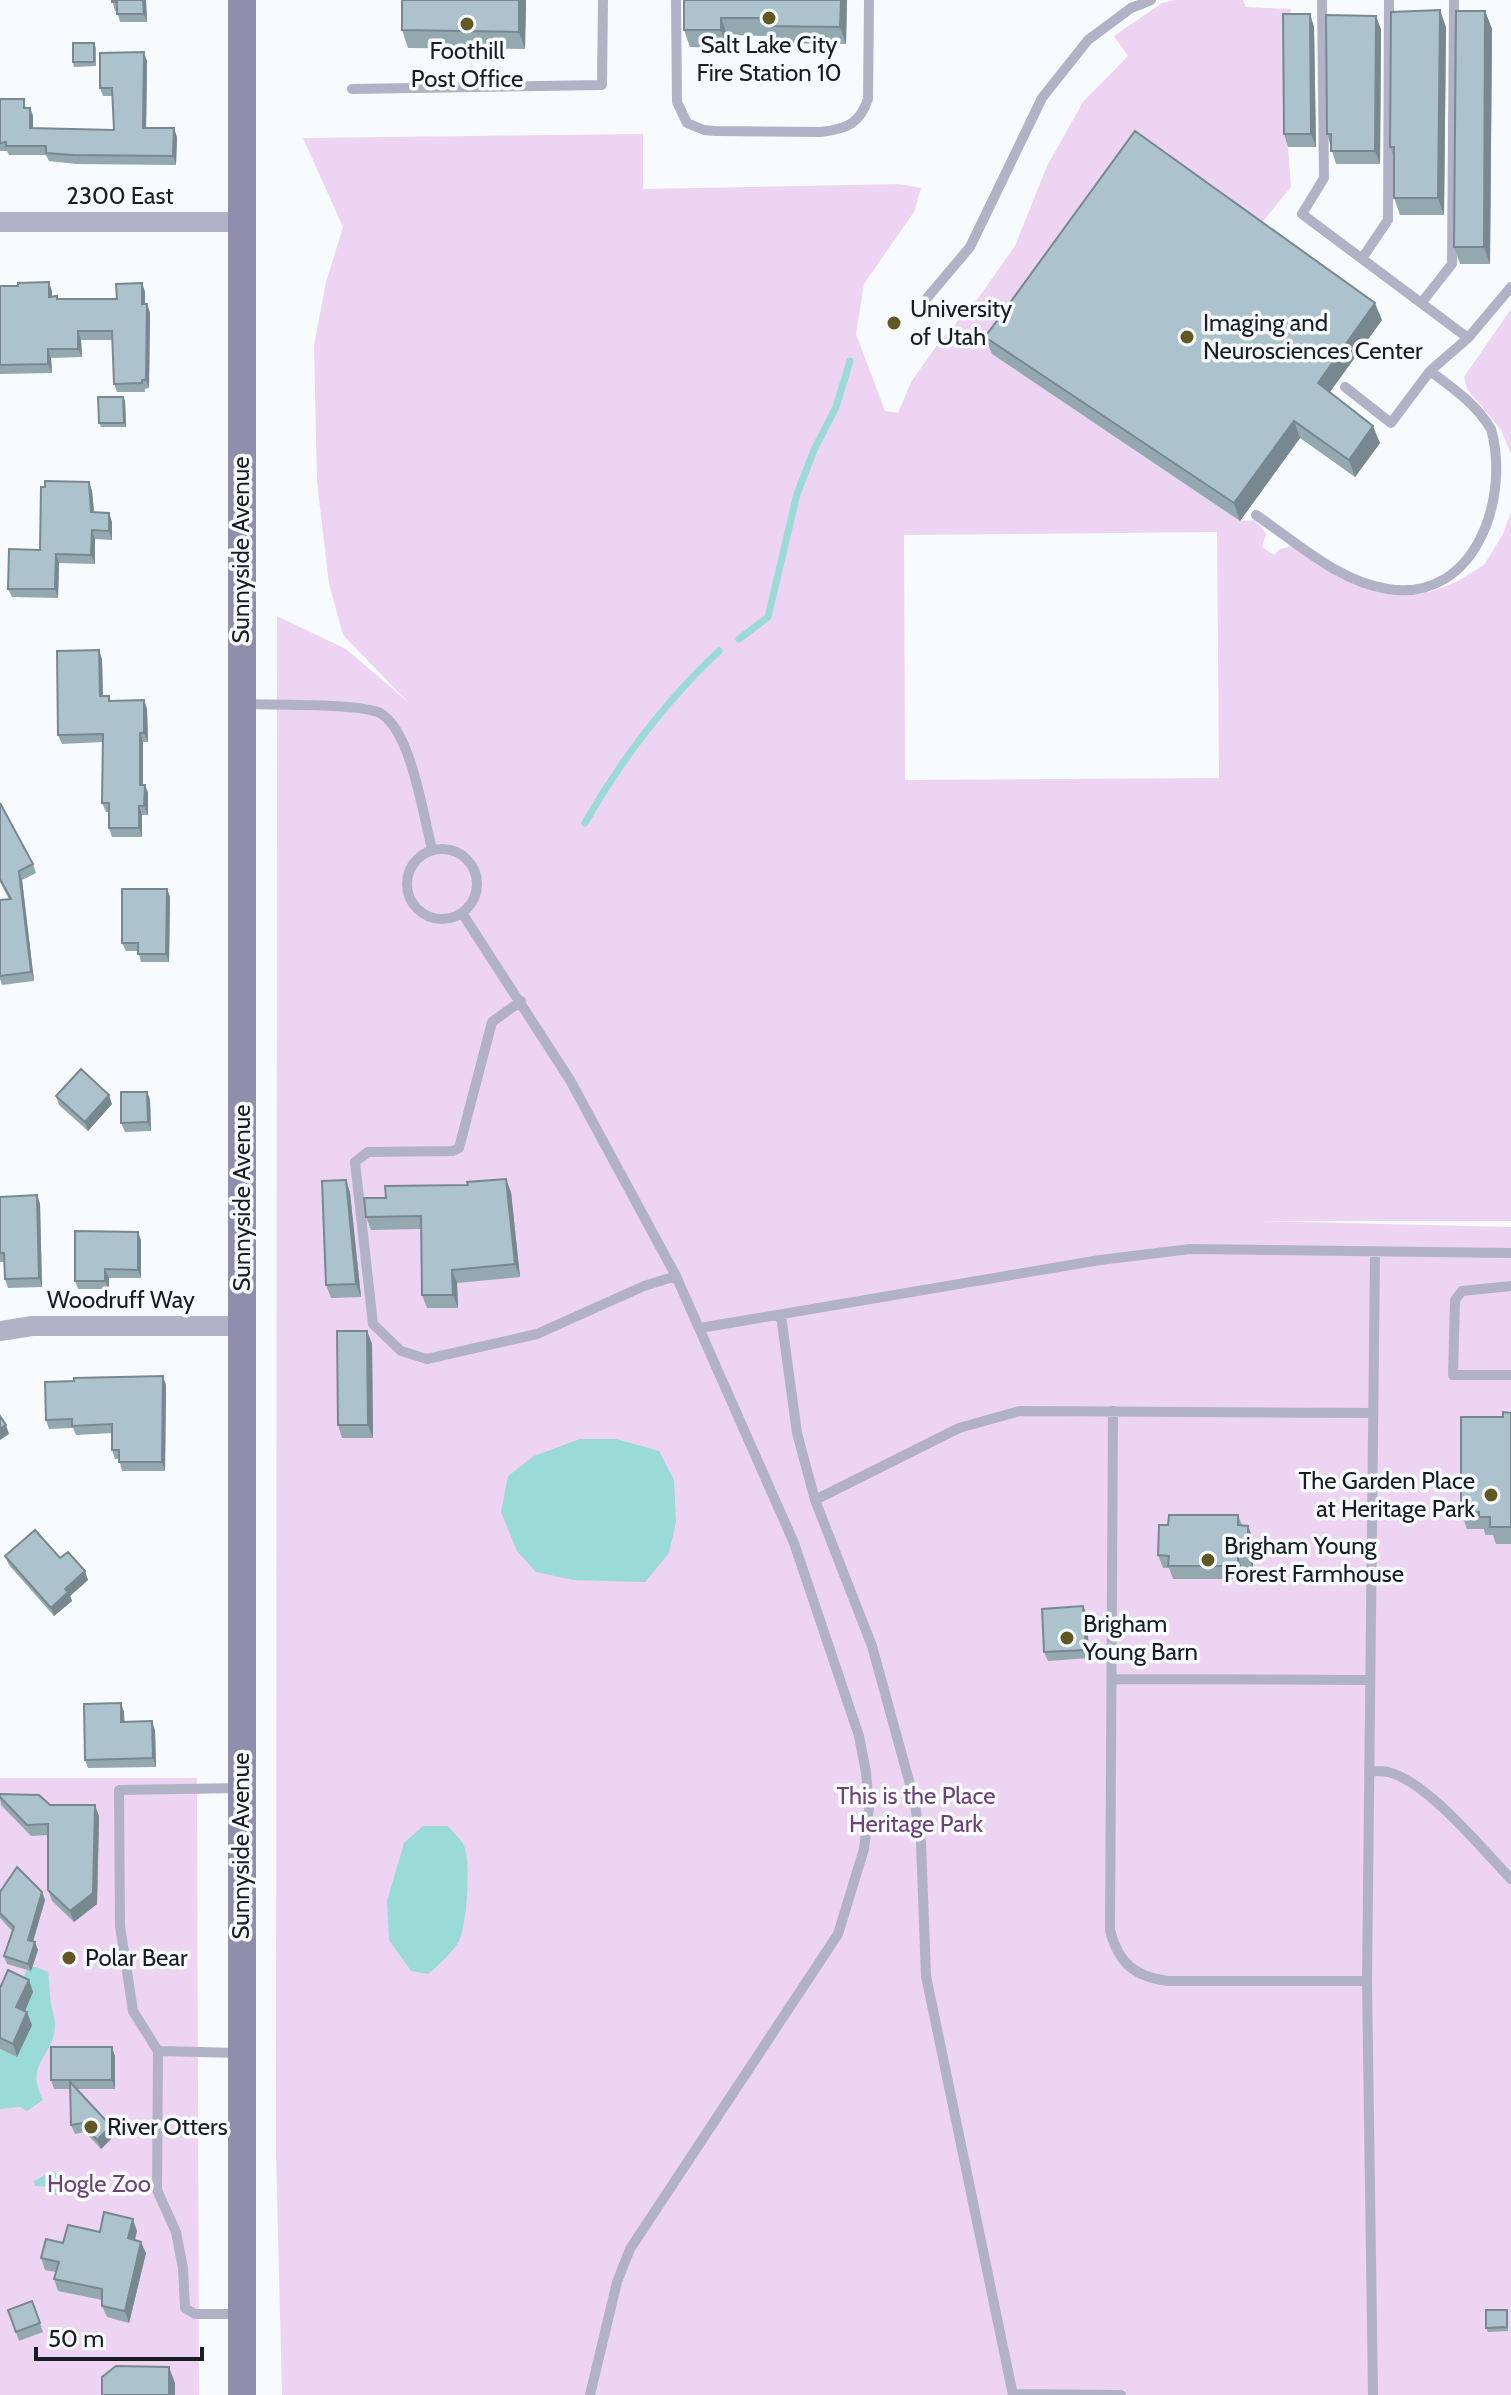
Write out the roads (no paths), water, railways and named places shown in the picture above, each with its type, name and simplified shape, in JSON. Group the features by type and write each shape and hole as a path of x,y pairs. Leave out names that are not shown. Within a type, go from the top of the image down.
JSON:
{"main road":[{"name":"Sunnyside Avenue","path":"242,0 242,2395"}],"street":[{"name":"2300 East","path":"0,222 241,222"},
{"name":"Woodruff Way","path":"0,1331 32,1326 242,1326"}],"lane":[{"path":"352,89 602,85 603,0"},
{"path":"676,0 677,102 687,123 715,131 821,132 854,124 868,99 869,0"},
{"path":"927,298 970,247 1042,98 1088,40 1131,8 1151,0"},
{"path":"1322,0 1324,178 1302,214 1468,338"},
{"path":"1363,257 1388,220 1389,0"},
{"path":"1422,302 1452,264 1454,0"},
{"path":"1345,387 1391,423 1430,371 1468,338 1511,287"},
{"path":"1430,371 1473,405 1493,430 1504,461 1507,492"},
{"path":"1256,515 1351,577 1388,589 1421,588 1451,577 1478,557 1498,528 1504,504"},
{"path":"242,704 352,707 379,712 394,725 405,744 432,849"},
{"path":"432,849 449,849 462,855 475,869 476,893 469,909 443,920 430,918 419,911 411,900 408,883 411,868 420,855 432,849"},
{"path":"462,913 577,1093 676,1276 794,1543 859,1736 866,1772 869,1808 864,1849 838,1934 630,2249 617,2282 590,2395"},
{"path":"521,1001 492,1022 459,1148 453,1151 368,1152 355,1162 373,1324 401,1351 427,1359 537,1334 644,1286 676,1276"},
{"path":"700,1328 1100,1260 1190,1249 1511,1253"},
{"path":"1373,2395 1367,1981 1375,1253"},
{"path":"1511,1286 1462,1291 1455,1300 1453,1375 1511,1375"},
{"path":"781,1316 797,1433 815,1500 872,1646 914,1799 921,1842 926,1976 1013,2395 1121,2395"},
{"path":"815,1500 959,1428 1020,1411 1373,1413"},
{"path":"1113,1411 1110,1930 1115,1949 1125,1962 1149,1978 1168,1981 1367,1981"},
{"path":"1112,1679 1370,1680"},
{"path":"1370,1771 1399,1776 1425,1792 1511,1879"},
{"path":"241,1788 119,1790 120,1926 133,2011 158,2051 157,2190 176,2232 183,2268 185,2308 195,2314 241,2314"},
{"path":"158,2051 241,2053"}],"water":[{"path":"580,1439 616,1439 659,1451 674,1480 676,1522 669,1553 645,1582 573,1580 536,1572 517,1551 501,1512 508,1476 534,1456"},
{"path":"423,1826 448,1826 463,1843 468,1879 459,1941 428,1974 411,1971 389,1940 387,1901 404,1843"},
{"path":"29,1967 48,1972 55,2021 51,2044 38,2068 38,2087 43,2100 27,2111 20,2107 0,2109 0,2049 17,2057 31,2025 21,2020 32,1991 24,1976"},
{"path":"52,2171 64,2180 66,2195 55,2195 51,2187 35,2186 34,2181"}],"waterway":[{"path":"739,639 768,617 797,494 814,450 836,407 850,361"},
{"path":"585,823 646,732 680,690 719,651"}],"place":[{"name":"Salt Lake City Fire Station 10","path":"769,18"},
{"name":"Foothill Post Office","path":"467,24"},
{"name":"University of Utah","path":"894,323"},
{"name":"Imaging and Neurosciences Center","path":"1187,337"},
{"name":"The Garden Place at Heritage Park","path":"1491,1495"},
{"name":"Brigham Young Forest Farmhouse","path":"1208,1560"},
{"name":"Brigham Young Barn","path":"1067,1638"},
{"name":"Polar Bear","path":"69,1958"},
{"name":"River Otters","path":"91,2127"}],"park label":[{"name":"This is the Place Heritage Park","path":"916,1810"},
{"name":"Hogle Zoo","path":"99,2184"}]}
